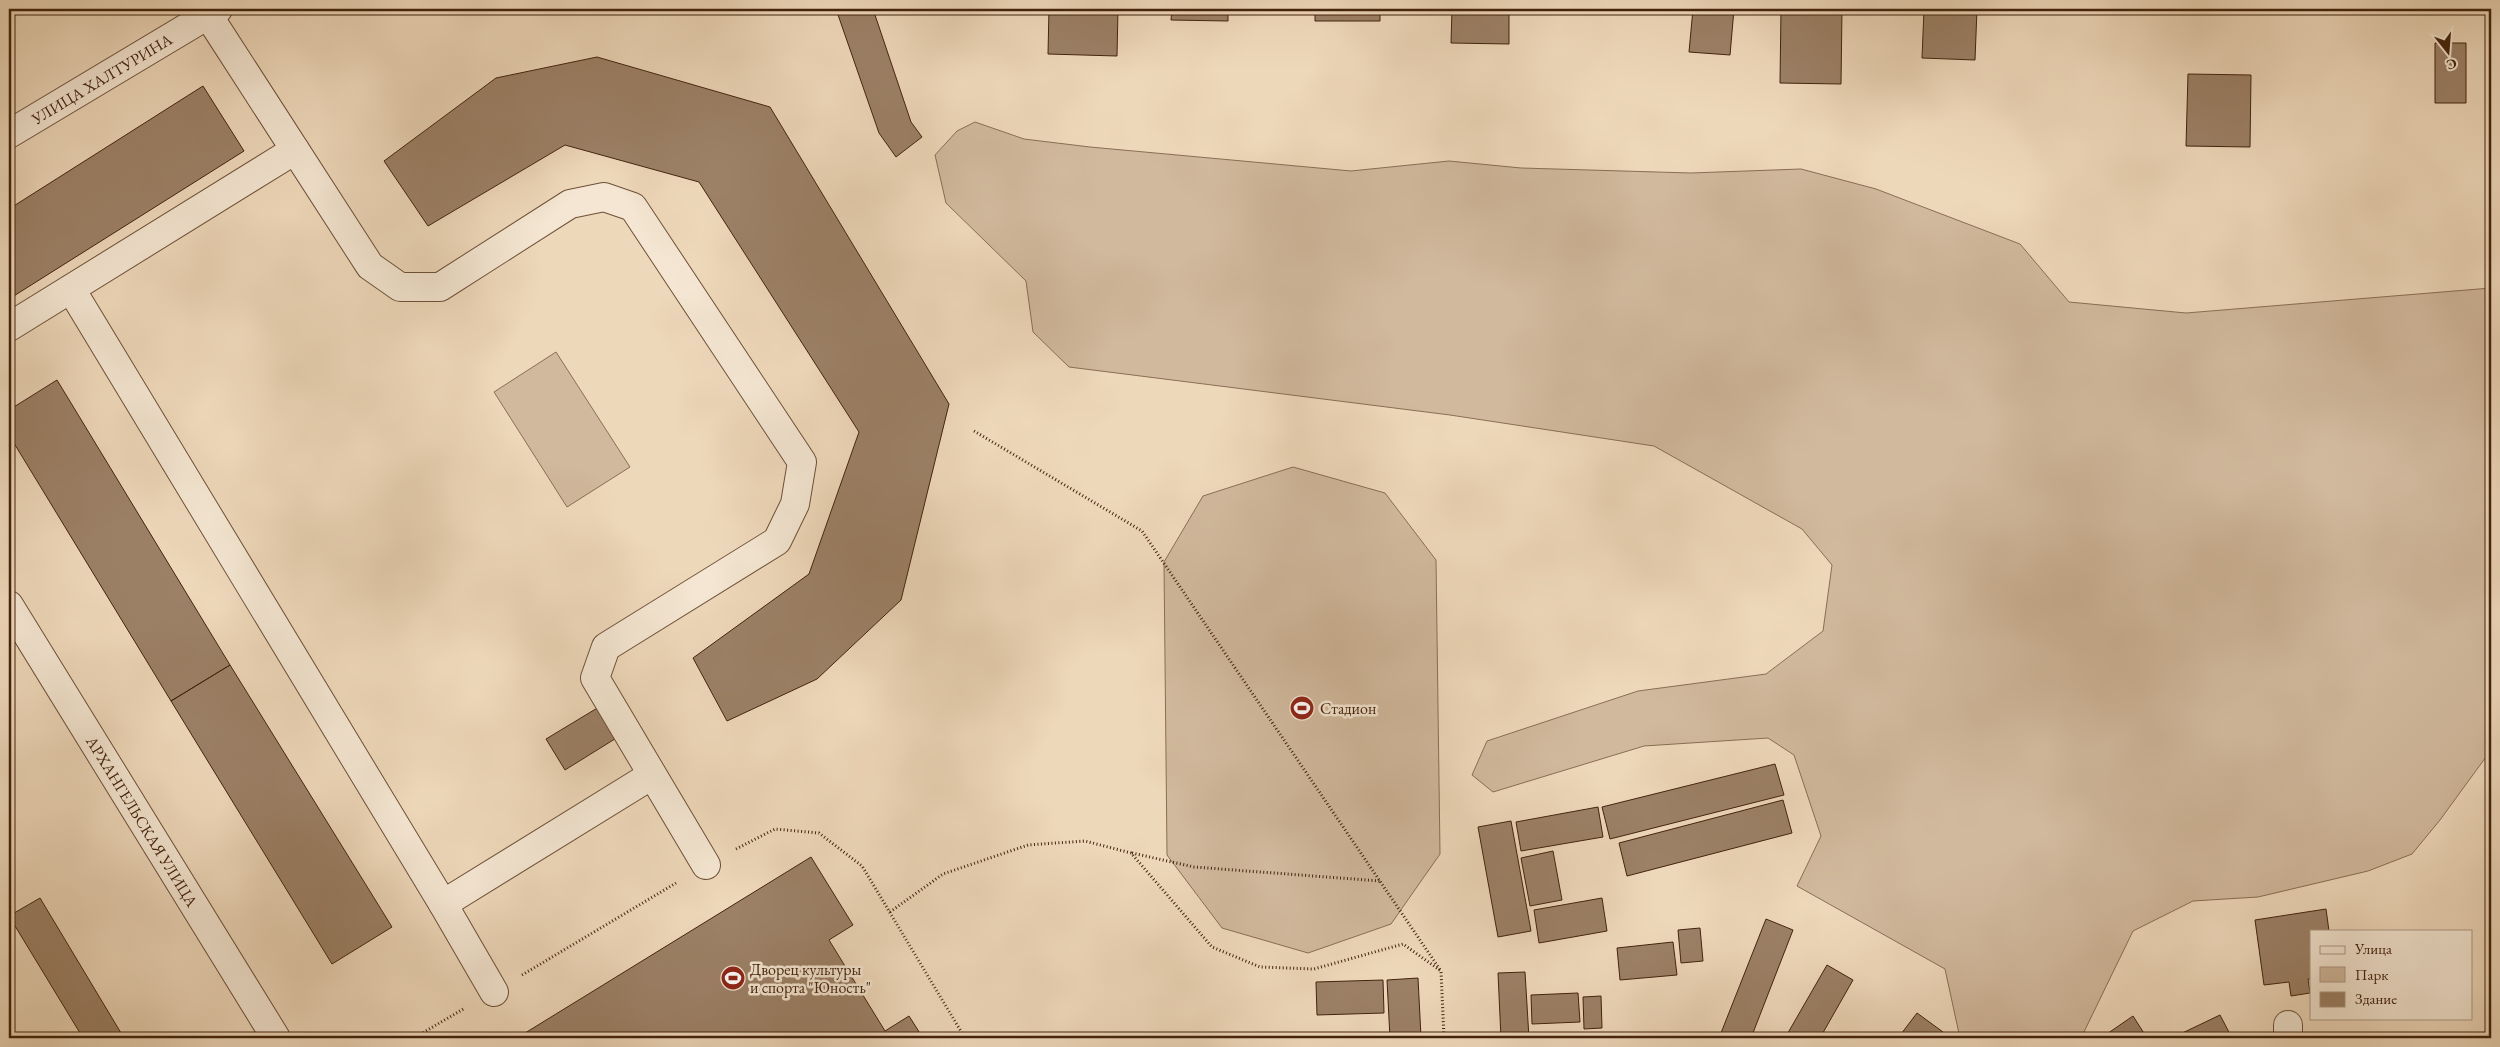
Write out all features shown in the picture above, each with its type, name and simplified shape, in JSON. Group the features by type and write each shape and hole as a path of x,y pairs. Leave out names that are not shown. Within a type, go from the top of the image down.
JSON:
{"street":[{"name":"УЛИЦА ХАЛТУРИНА","path":"9,134 213,12"},
{"path":"213,12 295,150 370,266 400,287 440,287 570,204 604,197 633,207 802,462 795,504 777,541 606,647 595,678 706,865"},
{"path":"9,327 295,150"},
{"path":"70,289 443,904 494,992"},
{"name":"АРХАНГЕЛЬСКАЯ УЛИЦА","path":"9,605 276,1038"},
{"path":"443,904 652,775"}],"path":[{"path":"974,431 1142,531 1441,971 1444,1038"},
{"path":"414,1038 706,865 775,829 819,833 862,866 965,1038"},
{"path":"890,912 943,874 1028,845 1085,841 1194,867 1380,882"},
{"path":"1131,852 1212,947 1260,967 1314,969 1403,944 1441,971"}],"green space":[{"path":"975,122 1024,139 1090,147 1351,171 1449,161 1521,168 1691,173 1801,169 1876,189 2020,244 2069,302 2186,313 2491,288 2491,750 2440,820 2412,854 2368,871 2258,897 2193,901 2133,931 2081,1038 1960,1038 1945,969 1797,886 1821,836 1794,755 1768,738 1644,746 1493,792 1472,775 1487,741 1638,691 1766,674 1823,631 1832,565 1802,529 1654,446 1450,415 1069,367 1033,332 1026,281 946,203 935,155 957,131"},
{"path":"556,352 630,467 567,507 494,392"},
{"name":"Стадион","path":"1293,467 1385,493 1436,560 1440,854 1391,924 1308,953 1222,928 1167,855 1164,562 1203,496"}],"building":[{"path":"836,9 873,9 911,122 922,137 896,157 879,133"},
{"path":"1049,9 1118,9 1117,56 1048,54"},
{"path":"1172,9 1228,9 1228,21 1171,20"},
{"path":"1315,9 1380,9 1380,21 1315,21"},
{"path":"1452,9 1509,9 1509,44 1451,43"},
{"path":"1693,9 1734,9 1730,55 1689,52"},
{"path":"1781,9 1842,9 1841,84 1780,83"},
{"path":"1924,9 1977,9 1975,60 1922,58"},
{"path":"2435,43 2466,43 2466,103 2435,103"},
{"path":"597,57 770,107 949,404 901,600 817,679 727,721 693,658 809,574 859,432 699,182 565,145 428,226 384,161 496,78"},
{"path":"2188,74 2251,75 2250,147 2186,146"},
{"path":"203,86 244,151 9,299 9,209"},
{"path":"57,380 230,665 171,701 9,435 9,410"},
{"path":"230,665 392,927 332,964 171,701"},
{"path":"599,707 618,737 565,770 546,739"},
{"path":"1775,764 1784,795 1610,839 1602,807"},
{"path":"1783,800 1792,833 1627,876 1619,843"},
{"path":"1598,807 1603,837 1521,851 1516,822"},
{"path":"1511,821 1531,931 1498,937 1478,827"},
{"path":"1553,851 1562,900 1530,906 1521,858"},
{"name":"Дворец культуры и спорта \"Юность\"","path":"811,857 853,925 829,940 885,1031 909,1016 923,1038 517,1038"},
{"path":"40,898 124,1038 83,1038 9,916"},
{"path":"1602,898 1607,931 1539,943 1534,910"},
{"path":"2326,909 2329,930 2310,930 2310,979 2308,979 2310,993 2291,996 2289,982 2264,985 2255,920"},
{"path":"1766,919 1793,930 1751,1038 1719,1038"},
{"path":"1700,928 1703,961 1681,963 1678,930"},
{"path":"1673,942 1677,975 1620,980 1617,948"},
{"path":"1827,965 1853,980 1820,1038 1785,1038"},
{"path":"1525,972 1529,1038 1501,1038 1498,973"},
{"path":"1418,978 1421,1037 1390,1038 1387,980"},
{"path":"1383,980 1384,1013 1317,1015 1316,982"},
{"path":"1578,993 1580,1022 1532,1024 1531,995"},
{"path":"1601,996 1602,1028 1584,1029 1583,997"},
{"path":"1917,1013 1943,1032 1939,1038 1898,1038"},
{"path":"2220,1015 2232,1038 2172,1038"},
{"path":"2133,1016 2147,1038 2101,1038"}],"place":[{"name":"Стадион","path":"1302,708"},
{"name":"Дворец культуры и спорта \"Юность\"","path":"733,978"}]}
